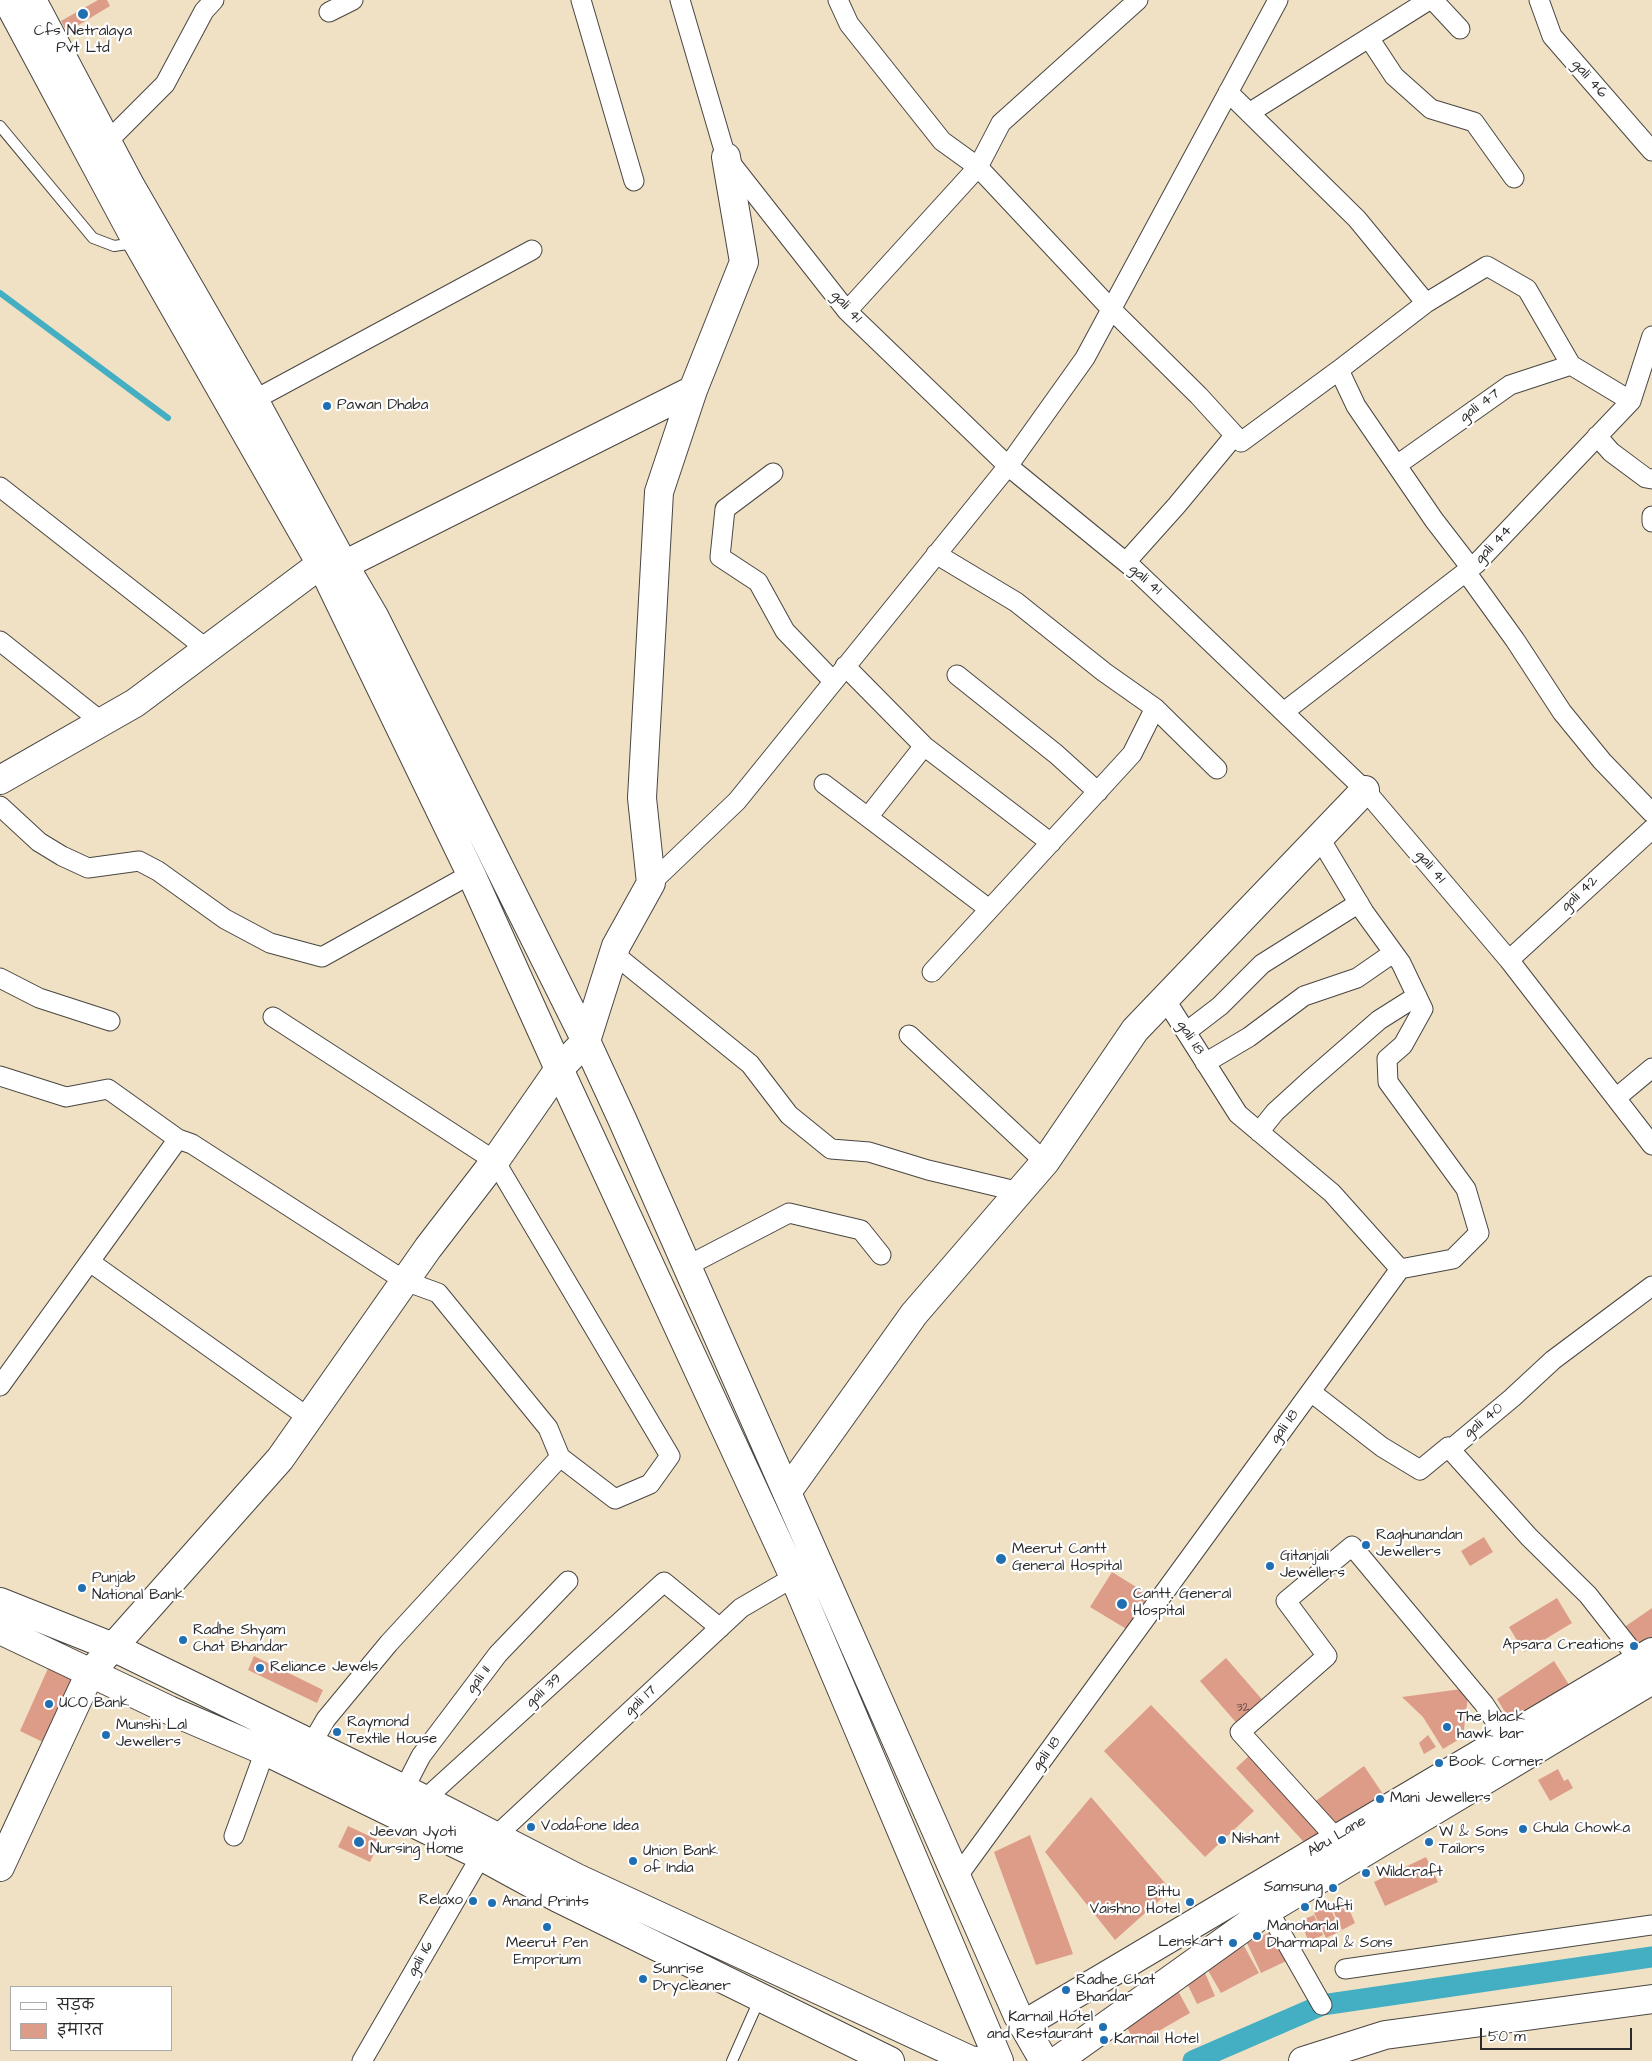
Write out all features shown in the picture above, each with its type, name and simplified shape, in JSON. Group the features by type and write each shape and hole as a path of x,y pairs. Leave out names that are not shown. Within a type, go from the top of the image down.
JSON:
{"main road":[{"path":"7,0 147,237 333,565 374,616 586,1041 1023,2025 1044,2061"},
{"path":"0,1630 169,1710 489,1846 578,1878 970,2060 989,2059 794,1577 559,1069 333,565 254,400 147,237 107,142 32,0"},
{"path":"0,1867 90,1673 280,1459 405,1281 495,1160 559,1069 586,1041 614,954 651,884 642,798 659,492 693,390 744,262 726,157"},
{"path":"0,780 135,703 208,650 333,565 693,390"},
{"path":"787,1492 914,1314 1045,1162 1134,1030 1365,790"},
{"path":"0,1602 113,1647 414,1794 489,1846 558,1898 890,2061"},
{"name":"Abu Lane","path":"1057,2061 1268,1910 1513,1748 1648,1664"},
{"name":"Abu Lane","path":"989,2059 1023,2025 1336,1838 1513,1748"},
{"path":"1303,2061 1386,2035 1652,1999"}],"street":[{"path":"107,142 165,84 204,11 214,0"},
{"path":"329,12 353,0"},
{"path":"581,0 634,181"},
{"name":"gali 41","path":"680,0 726,157 847,311 1008,466 1126,562 1285,711 1365,790 1509,960 1652,1145"},
{"path":"838,0 849,24 942,141 978,167 1111,309 1199,396 1241,442 1426,303 1487,266 1527,289 1571,365 1631,401"},
{"path":"651,884 736,801 1008,466 1085,358 1278,0"},
{"path":"1249,113 1431,0 1460,29"},
{"name":"gali 46","path":"1539,0 1552,36 1652,151"},
{"path":"847,311 978,167 1001,123 1132,2"},
{"path":"1369,38 1394,76 1431,109 1474,122 1514,178"},
{"path":"1228,92 1357,219 1426,303"},
{"path":"254,400 532,250"},
{"name":"gali 44","path":"1285,711 1468,570 1631,401 1652,336"},
{"name":"gali 47","path":"1397,465 1510,385 1571,365"},
{"path":"1339,370 1356,406 1562,712 1602,761 1652,813"},
{"path":"1126,562 1177,506 1235,435"},
{"path":"1597,436 1612,452 1646,478 1652,479"},
{"path":"773,473 725,509 720,557 758,582 785,631 833,682"},
{"path":"0,487 208,650"},
{"path":"1652,516 1652,522"},
{"path":"936,554 1016,602 1104,672 1155,708 1217,769"},
{"path":"0,641 102,723"},
{"path":"845,666 924,746 1051,842"},
{"path":"957,675 1056,754 1098,792"},
{"path":"932,972 1132,754 1155,708"},
{"path":"868,817 924,746"},
{"path":"824,784 989,909"},
{"path":"0,806 39,842 88,868 139,861 158,871 225,920 262,939 322,957 471,874"},
{"name":"gali 42","path":"1509,960 1652,829"},
{"path":"1320,837 1359,903 1394,953 1423,1009 1403,1045 1387,1059 1388,1082 1466,1189 1479,1233 1453,1259 1400,1269"},
{"path":"1186,1032 1220,1006 1262,964 1359,903"},
{"path":"1205,1063 1249,1038 1304,996 1357,978 1394,953"},
{"path":"614,954 750,1064 789,1115 831,1149 870,1152 928,1170 1020,1192"},
{"path":"0,978 39,998 110,1021"},
{"path":"1259,1132 1276,1112 1309,1080 1379,1020 1417,996"},
{"name":"gali 18","path":"957,1877 1400,1269 1332,1193 1238,1114 1165,999"},
{"path":"0,1076 66,1097 108,1088 178,1139 192,1144 405,1281 438,1293 548,1428 560,1458 615,1499 650,1484 670,1456 495,1160 273,1017"},
{"path":"910,1035 1045,1162"},
{"path":"1616,1098 1652,1068"},
{"path":"0,1386 178,1139"},
{"path":"687,1266 789,1213 861,1230 881,1255"},
{"path":"90,1262 309,1418"},
{"name":"gali 40","path":"1311,1392 1382,1447 1420,1470 1448,1447 1452,1448 1505,1404 1553,1360 1652,1286"},
{"path":"1448,1447 1529,1537 1588,1596 1648,1664"},
{"path":"312,1743 326,1719 389,1644 560,1458"},
{"path":"1336,1838 1240,1732 1326,1656 1286,1602 1352,1546 1484,1704 1513,1748"},
{"name":"gali 17","path":"489,1846 741,1608 794,1577"},
{"name":"gali 11","path":"414,1794 421,1756 498,1654 568,1581"},
{"name":"gali 39","path":"414,1794 664,1582 720,1628"},
{"path":"234,1836 265,1751"},
{"name":"gali 16","path":"362,2061 489,1846"},
{"path":"1268,1910 1322,2004"},
{"path":"1345,1969 1652,1925"}],"lane":[{"path":"0,126 93,238 114,246 147,237"},
{"path":"732,2061 760,1997"}],"building":[{"path":"98,0 107,0 110,6 67,32 61,21"},
{"path":"1484,1537 1493,1552 1470,1566 1461,1551"},
{"path":"1112,1572 1149,1595 1128,1630 1090,1607"},
{"path":"1557,1598 1572,1623 1524,1652 1509,1627"},
{"path":"1652,1608 1652,1643 1639,1651 1623,1628"},
{"path":"254,1656 323,1690 317,1703 248,1670"},
{"path":"1226,1658 1266,1704 1240,1727 1200,1681"},
{"path":"1554,1661 1571,1688 1513,1725 1497,1699"},
{"name":"UCO Bank","path":"50,1664 77,1676 47,1744 20,1731"},
{"name":"The black hawk bar","path":"1469,1688 1463,1737 1443,1749 1423,1717 1402,1697"},
{"path":"1151,1705 1254,1811 1205,1857 1104,1751"},
{"path":"1428,1735 1436,1747 1424,1754 1419,1743"},
{"path":"1254,1751 1313,1824 1324,1842 1313,1852 1236,1768"},
{"path":"1364,1766 1389,1803 1338,1834 1313,1803"},
{"path":"1558,1769 1564,1781 1568,1779 1573,1788 1550,1801 1538,1780"},
{"path":"1091,1797 1171,1890 1115,1940 1045,1852"},
{"path":"348,1826 380,1841 370,1862 338,1847"},
{"path":"1030,1835 1073,1954 1036,1965 994,1852"},
{"path":"1426,1857 1438,1882 1385,1906 1374,1882"},
{"path":"1344,1897 1355,1923 1342,1930 1330,1904"},
{"path":"1329,1906 1341,1931 1326,1938 1314,1913"},
{"path":"1314,1915 1323,1935 1309,1942 1300,1921"},
{"path":"1287,1924 1301,1954 1261,1973 1247,1943"},
{"path":"1244,1946 1259,1973 1221,1993 1206,1967"},
{"path":"1202,1966 1215,1996 1197,2004 1183,1975"},
{"path":"1177,1989 1190,2013 1136,2044 1123,2020"}],"waterway":[{"path":"0,293 168,418"},
{"path":"1193,2061 1322,2005 1652,1957"}],"place":[{"name":"Cfs Netralaya Pvt Ltd","path":"83,14"},
{"name":"Pawan Dhaba","path":"327,406"},
{"name":"Raghunandan Jewellers","path":"1366,1545"},
{"name":"Meerut Cantt General Hospital","path":"1001,1559"},
{"name":"Gitanjali Jewellers","path":"1270,1566"},
{"name":"Punjab National Bank","path":"82,1588"},
{"name":"Cantt. General Hospital","path":"1122,1604"},
{"name":"Radhe Shyam Chat Bhandar","path":"183,1640"},
{"name":"Apsara Creations","path":"1634,1646"},
{"name":"Reliance Jewels","path":"260,1668"},
{"name":"UCO Bank","path":"49,1704"},
{"name":"The black hawk bar","path":"1447,1727"},
{"name":"Raymond Textile House","path":"337,1732"},
{"name":"Munshi Lal Jewellers","path":"106,1735"},
{"name":"Book Corner","path":"1439,1763"},
{"name":"Mani Jewellers","path":"1380,1799"},
{"name":"Vodafone Idea","path":"531,1827"},
{"name":"Chula Chowka","path":"1523,1829"},
{"name":"Nishant","path":"1222,1840"},
{"name":"Jeevan Jyoti Nursing Home","path":"359,1842"},
{"name":"W & Sons Tailors","path":"1429,1842"},
{"name":"Union Bank of India","path":"633,1861"},
{"name":"Wildcraft","path":"1366,1873"},
{"name":"Samsung","path":"1333,1888"},
{"name":"Relaxo","path":"473,1901"},
{"name":"Bittu Vaishno Hotel","path":"1190,1902"},
{"name":"Anand Prints","path":"492,1903"},
{"name":"Mufti","path":"1305,1907"},
{"name":"Meerut Pen Emporium","path":"547,1927"},
{"name":"Manoharlal Dharmapal & Sons","path":"1257,1936"},
{"name":"Lenskart","path":"1233,1943"},
{"name":"Sunrise Drycleaner","path":"643,1979"},
{"name":"Radhe Chat Bhandar","path":"1066,1990"},
{"name":"Karnail Hotel and Restaurant","path":"1103,2027"},
{"name":"Karnail Hotel","path":"1104,2040"}]}
